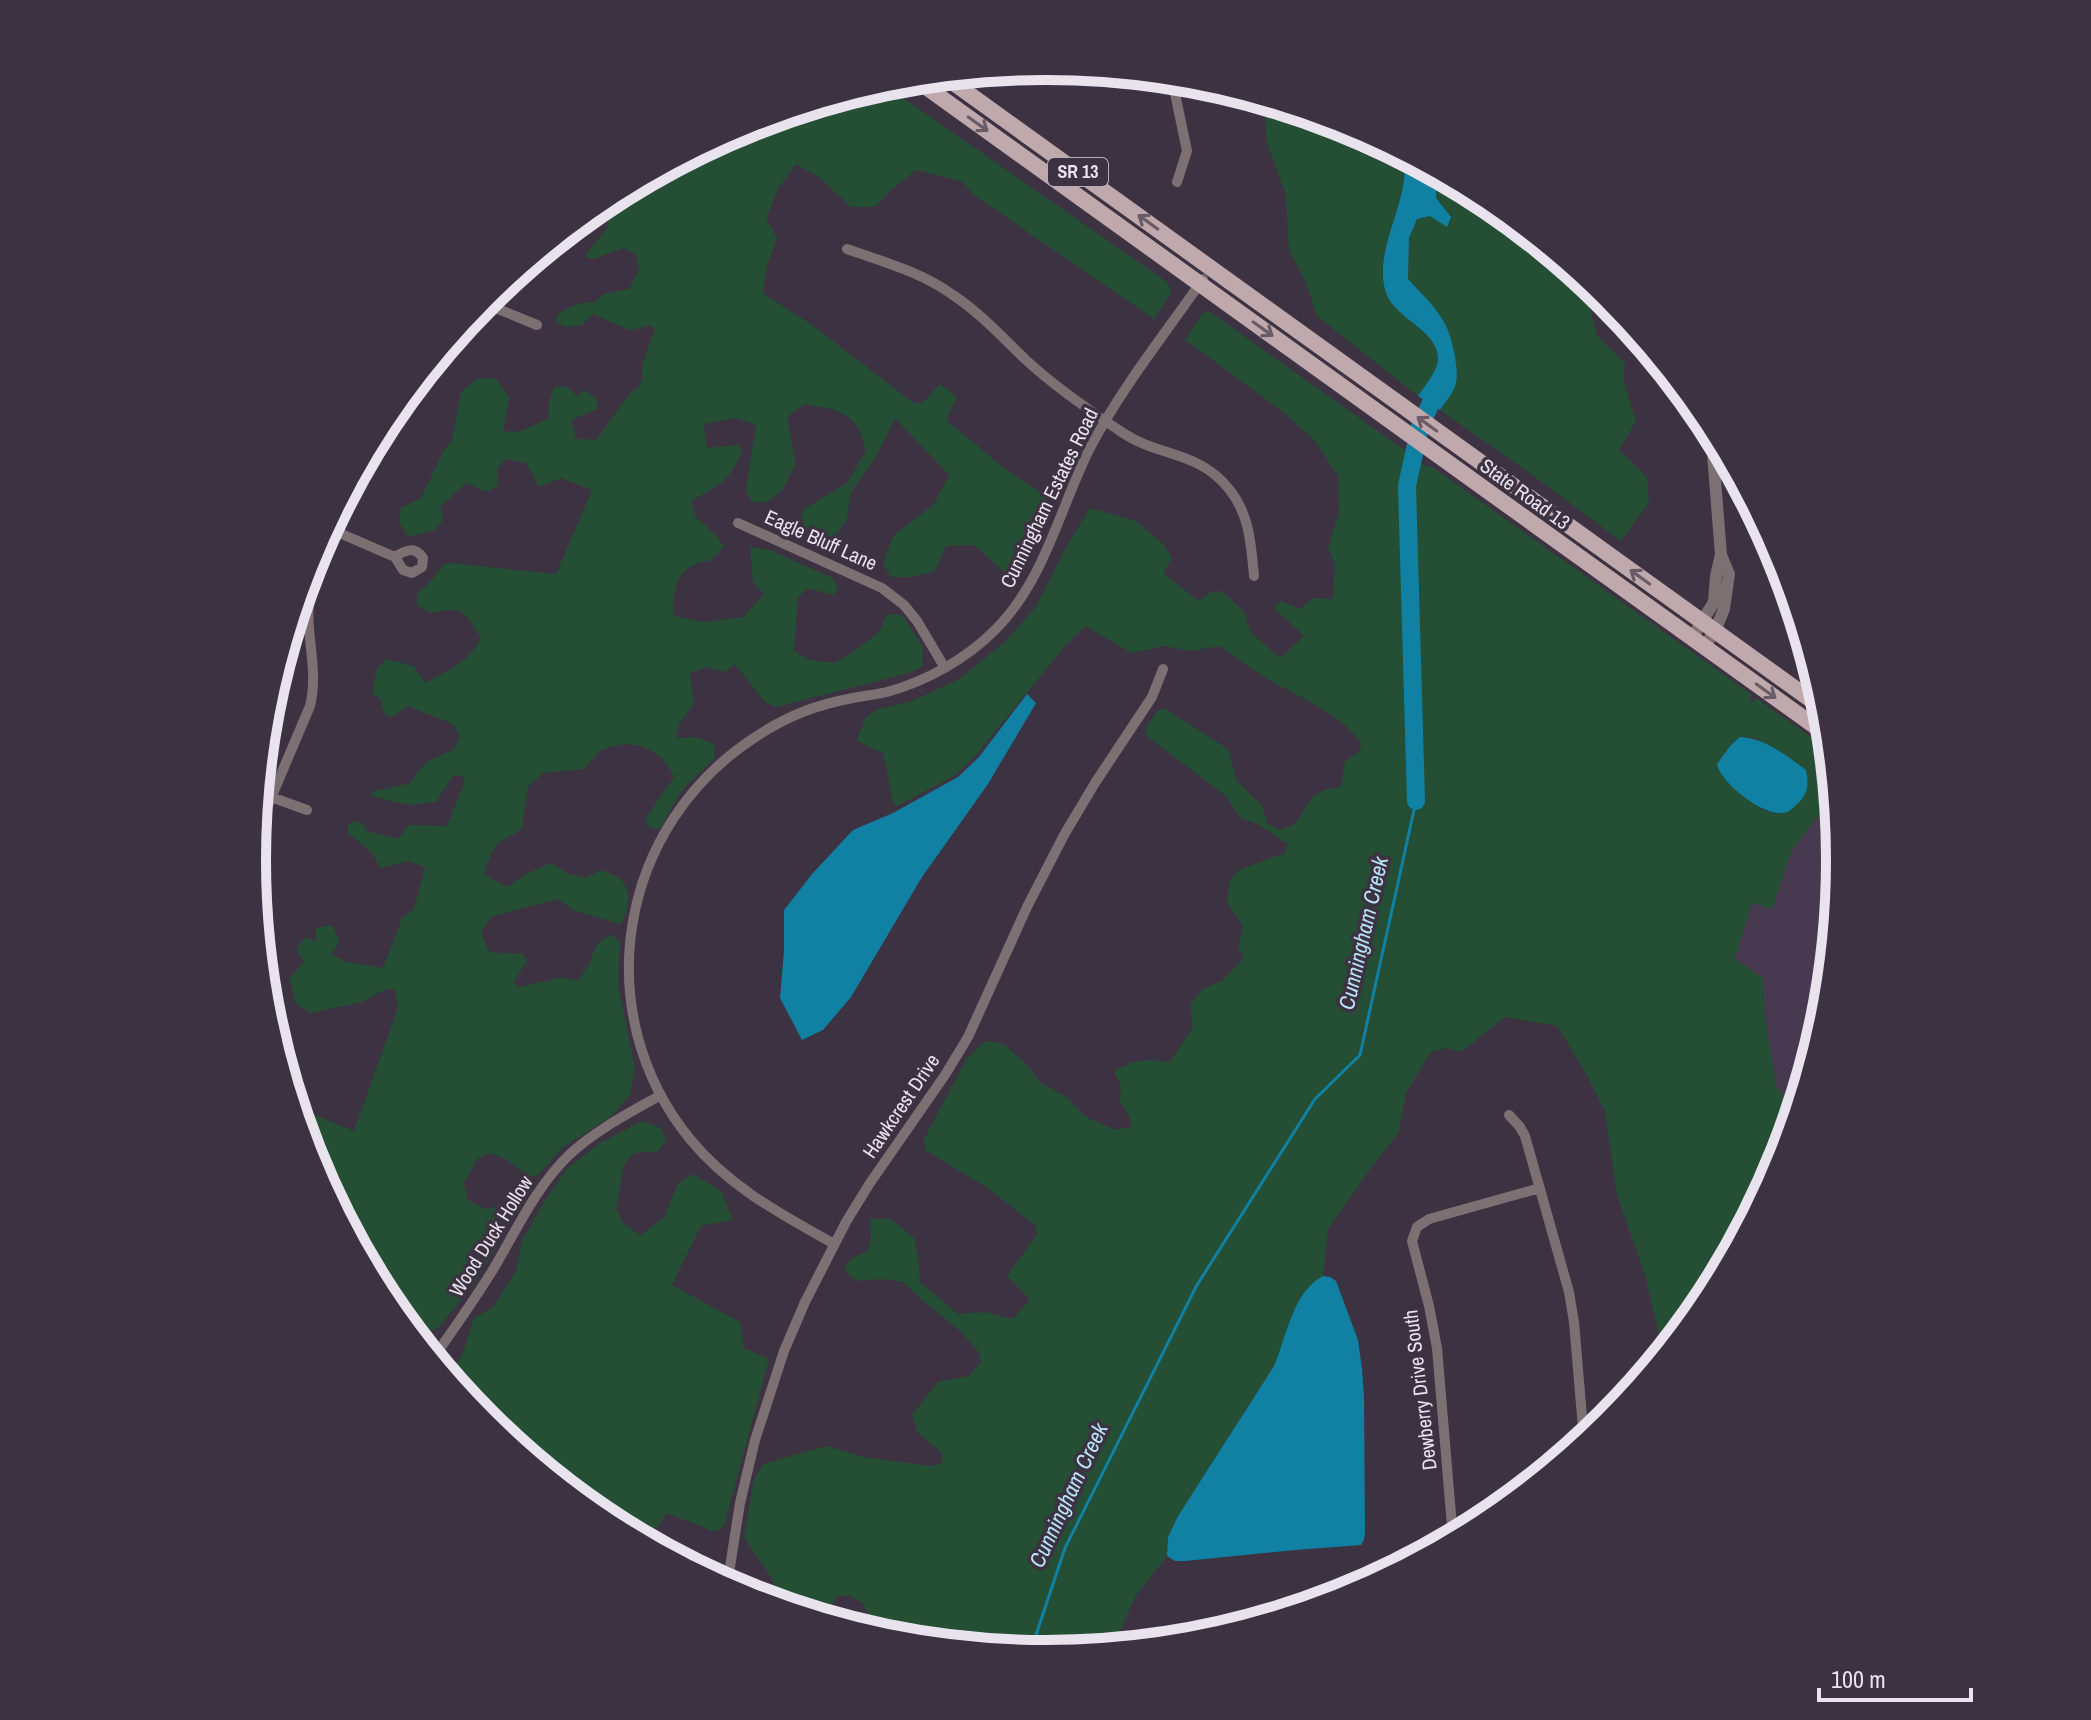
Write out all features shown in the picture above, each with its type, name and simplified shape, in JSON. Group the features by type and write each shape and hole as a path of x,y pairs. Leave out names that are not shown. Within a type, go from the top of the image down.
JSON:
{"main road":[{"name":"SR 13","path":"957,86 1211,268"},
{"name":"SR 13","path":"929,89 1200,283"},
{"name":"State Road 13","path":"1211,268 1809,698"},
{"name":"State Road 13","path":"1200,283 1814,725"}],"street":[{"path":"1175,91 1187,151 1177,182"},
{"path":"847,249 907,270 952,294 1059,387 1126,435 1191,460 1219,478 1238,501 1246,520 1254,576"},
{"name":"Cunningham Estates Road","path":"834,1244 763,1204 723,1173 691,1140 661,1095 645,1058 630,990 632,921 647,869 673,818 692,792 722,761 770,728 801,713 887,692 945,668 995,629 1025,593 1042,562 1088,452 1105,420 1211,268"},
{"path":"494,308 537,325"},
{"path":"1698,642 1709,627 1721,555 1713,458"},
{"name":"Eagle Bluff Lane","path":"738,523 882,588 904,605 917,621 945,668"},
{"path":"338,533 395,557"},
{"path":"267,806 313,694 314,669 308,606"},
{"name":"Hawkcrest Drive","path":"729,1573 742,1496 763,1412 784,1351 834,1244 865,1190 968,1037 1027,907 1064,835 1147,707 1163,669"},
{"path":"271,797 307,810"},
{"name":"Wood Duck Hollow","path":"439,1350 554,1171 581,1144 604,1127 661,1095"},
{"path":"1509,1115 1525,1136 1569,1292 1583,1425"},
{"name":"Dewberry Drive South","path":"1452,1525 1437,1348 1413,1248 1414,1234 1417,1227 1429,1219 1540,1188"}],"shaded area":[{"path":"1824,808 1826,860 1819,962 1811,1012 1787,1101 1776,1087 1764,1009 1763,978 1734,959 1752,903 1772,908 1791,850"}],"green space":[{"path":"898,94 1167,282 1172,291 1154,319 974,195 963,182 916,170 875,207 851,207 819,177 796,164 778,189 766,219 777,238 767,266 763,293 812,325 915,404 924,401 940,384 957,397 946,420 1004,468 1046,496 1051,508 1021,573 1007,575 975,545 946,546 935,571 912,577 891,577 883,564 893,536 934,504 949,475 895,418 877,455 851,492 847,519 833,540 810,538 801,518 804,509 847,483 866,451 858,428 852,421 838,412 805,404 787,417 796,464 783,489 768,502 752,502 746,490 756,425 736,418 704,424 707,448 739,445 742,451 728,476 691,501 696,517 724,547 710,561 691,566 684,572 676,587 674,616 705,622 743,617 764,594 753,582 750,547 770,550 832,578 838,588 833,595 808,588 798,597 794,651 810,660 835,663 880,631 887,614 902,615 923,647 922,667 776,707 765,702 735,664 725,672 707,667 690,673 694,704 679,724 676,738 697,737 715,745 714,759 682,790 659,830 647,826 646,818 674,777 662,759 644,747 614,746 600,751 584,769 543,773 528,787 522,829 496,846 484,875 507,887 551,863 568,874 586,878 601,870 618,878 627,889 626,913 621,924 575,911 557,899 491,917 481,933 489,952 523,954 527,961 513,983 521,987 562,977 578,981 597,944 611,934 620,942 618,984 635,1069 630,1095 613,1115 563,1147 538,1175 529,1177 506,1159 491,1153 478,1158 464,1183 468,1200 486,1209 495,1207 505,1216 503,1236 475,1283 439,1327 426,1334 370,1250 346,1205 307,1111 354,1131 398,1008 395,989 384,990 362,1002 311,1013 296,1004 289,978 304,962 296,949 306,937 315,942 316,928 332,925 340,942 331,954 347,962 383,968 402,918 414,909 425,867 408,861 380,868 373,854 348,833 348,825 354,821 363,824 366,831 398,839 408,825 447,826 465,781 461,775 453,776 436,802 408,805 371,796 372,792 411,783 428,762 453,750 460,737 453,724 408,706 392,717 385,715 381,699 372,693 377,668 386,659 414,666 425,683 464,660 481,638 462,612 431,613 417,605 417,594 444,564 556,574 592,490 561,478 539,487 526,463 505,459 497,469 498,485 486,492 466,483 440,507 444,519 435,530 408,537 399,522 401,508 421,498 452,440 461,392 478,378 496,379 509,397 503,431 519,432 549,418 549,402 554,387 567,387 577,396 584,390 596,398 598,409 571,420 576,439 596,440 642,379 642,365 655,329 650,326 630,330 593,314 582,325 567,327 557,323 557,316 569,308 595,303 603,294 629,289 639,270 636,255 624,248 593,259 586,257 608,227 605,216 612,211 701,160 795,121"},
{"path":"1265,112 1344,139 1403,167 1402,193 1385,251 1383,279 1391,303 1427,335 1438,354 1436,369 1418,396 1317,316 1304,278 1289,251 1286,195 1266,140"},
{"path":"1437,185 1479,211 1560,274 1588,299 1597,335 1625,363 1624,382 1636,421 1619,450 1647,477 1649,502 1621,541 1440,410 1455,386 1408,279 1409,238 1417,219 1429,216 1436,198"},
{"path":"1209,311 1752,695 1749,700 1753,702 1756,698 1816,741 1824,809 1792,850 1772,909 1752,903 1735,959 1763,978 1764,1009 1776,1086 1787,1100 1784,1111 1745,1205 1721,1250 1659,1341 1645,1275 1617,1195 1605,1111 1557,1026 1505,1017 1461,1052 1447,1048 1431,1052 1406,1093 1399,1132 1328,1229 1323,1276 1299,1304 1274,1366 1178,1516 1168,1537 1167,1556 1135,1597 1118,1636 1046,1640 944,1633 870,1619 864,1604 849,1595 837,1597 829,1609 795,1599 776,1592 771,1577 744,1537 754,1479 763,1464 827,1446 863,1457 931,1466 942,1463 942,1453 917,1432 912,1415 938,1382 969,1376 981,1362 978,1351 960,1331 903,1282 881,1279 856,1281 844,1269 851,1259 867,1251 871,1239 870,1219 891,1219 914,1238 920,1282 958,1314 984,1312 1013,1319 1030,1299 1007,1276 1037,1234 1036,1226 989,1189 925,1150 924,1139 967,1058 985,1041 1004,1044 1030,1068 1039,1082 1065,1096 1086,1117 1115,1130 1132,1127 1129,1115 1120,1102 1121,1087 1114,1071 1141,1061 1170,1062 1193,1027 1190,1004 1203,989 1223,980 1244,958 1238,947 1243,926 1227,903 1230,879 1239,870 1285,853 1288,844 1259,825 1241,818 1225,795 1148,737 1145,730 1158,710 1164,708 1228,749 1237,781 1262,806 1268,824 1280,830 1295,824 1313,796 1341,787 1345,761 1358,753 1362,744 1332,716 1266,678 1220,646 1191,651 1165,646 1132,653 1085,626 1064,647 977,754 954,776 895,807 882,752 857,740 866,717 878,709 910,702 959,679 1005,642 1035,608 1090,508 1136,521 1164,545 1172,558 1163,573 1199,601 1209,593 1222,591 1244,612 1251,633 1280,658 1304,636 1274,608 1280,601 1300,609 1313,598 1333,599 1335,565 1328,548 1339,512 1338,476 1316,442 1282,411 1185,340 1203,313","holes":["1740,737 1754,738 1785,754 1776,814 1759,808"]},
{"path":"642,1121 661,1128 666,1141 658,1151 633,1153 623,1167 616,1209 624,1224 640,1235 664,1218 678,1183 693,1174 721,1191 733,1220 701,1226 672,1285 740,1322 744,1348 769,1359 724,1526 715,1532 667,1513 653,1534 612,1509 531,1446 494,1412 454,1367 461,1357 474,1318 493,1307 516,1271 522,1241 544,1202 567,1169 600,1143"}],"water":[{"path":"1404,167 1437,185 1436,198 1451,217 1447,227 1430,216 1417,219 1409,238 1408,279 1443,320 1455,356 1456,383 1440,410 1418,396 1437,365 1438,354 1434,344 1391,303 1383,279 1385,250 1402,193"},
{"path":"1027,694 1036,703 988,784 922,877 851,997 823,1030 802,1040 780,998 784,910 853,830 893,813 958,777 979,757"},
{"path":"1740,737 1767,744 1806,770 1805,793 1791,810 1772,812 1753,803 1720,772 1717,764"},
{"path":"1323,1276 1336,1281 1358,1340 1364,1397 1364,1540 1361,1545 1175,1561 1167,1556 1168,1537 1178,1516 1274,1366 1297,1304"}],"waterway":[{"name":"Cunningham Creek","path":"1416,801 1407,486 1420,426 1441,382"},
{"name":"Cunningham Creek","path":"1034,1640 1065,1548 1197,1285 1315,1099 1360,1055 1416,801"}]}
